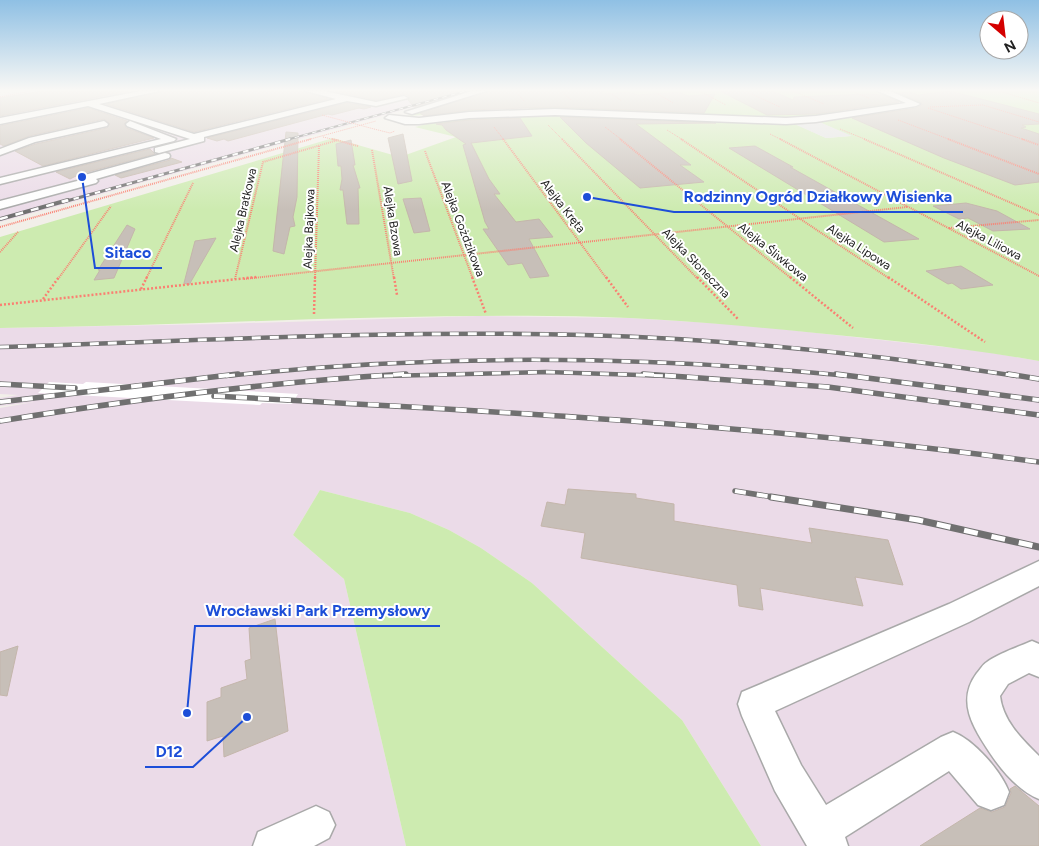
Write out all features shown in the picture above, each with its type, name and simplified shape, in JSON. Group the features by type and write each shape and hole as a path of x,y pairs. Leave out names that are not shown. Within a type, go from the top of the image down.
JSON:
{"lane":[{"path":"0,152 32,140 75,130"},
{"path":"0,182 171,139 148,130"},
{"path":"0,205 92,181 201,139 172,130"},
{"path":"193,137 219,130"},
{"path":"8,160 34,173"},
{"path":"60,166 92,181"},
{"path":"991,792 953,749 824,838 788,778 754,704 959,614 1039,573"},
{"path":"1039,662 1032,656 997,673 983,692 986,717 1008,749 1039,781"},
{"path":"272,846 316,825"}],"path":[{"path":"0,227 346,130"},
{"name":"Alejka Kręta","path":"497,130 628,307"},
{"name":"Alejka Słoneczna","path":"553,130 738,319"},
{"name":"Alejka Śliwkowa","path":"611,130 853,328"},
{"name":"Alejka Lipowa","path":"668,130 985,342"},
{"name":"Alejka Liliowa","path":"764,130 1039,276"},
{"path":"839,130 1039,216"},
{"path":"925,130 1039,174"},
{"path":"996,130 1039,145"},
{"path":"323,137 358,146"},
{"name":"Alejka Bratkowa","path":"235,279 263,162 338,140"},
{"name":"Alejka Bajkowa","path":"314,314 319,146"},
{"name":"Alejka Bzowa","path":"372,150 397,294"},
{"name":"Alejka Gożdzikowa","path":"425,151 486,314"},
{"path":"141,289 193,183"},
{"path":"42,300 111,206"},
{"path":"0,304 907,207"},
{"path":"948,228 1039,220"},
{"path":"0,252 18,232"}],"shaded area":[{"path":"0,130 330,130 0,222 0,185 19,180 13,176 0,179"},
{"path":"809,130 839,130 852,136 826,138"},
{"path":"479,316 629,318 744,325 981,351 1039,361 1039,846 761,846 682,720 532,583 481,548 449,530 410,513 320,490 293,535 344,579 406,846 0,846 0,408 34,402 0,406 0,398 18,395 0,394 0,328"}],"green space":[{"path":"429,130 810,130 826,138 850,136 838,130 1039,130 1039,361 956,348 872,338 616,317 343,318 0,328 0,237 333,138 400,157 456,137"},
{"path":"320,490 410,513 449,530 481,548 532,583 682,720 761,846 406,846 344,579 293,535"}],"pier":[{"path":"49,382 83,384 86,382 298,394 292,404 262,403 260,405 38,393"}],"building":[{"path":"0,130 53,130 29,136 4,146 0,144"},
{"path":"96,130 133,130 154,138 43,166 15,151 36,144"},
{"path":"237,130 267,130 228,141 224,139 217,141 207,138"},
{"path":"447,130 528,130 532,136 471,143 489,179 500,194 494,194 516,222 539,219 553,237 529,239 549,276 530,278 522,263 508,265 483,229 489,229 485,222 463,145 466,144"},
{"path":"573,130 645,130 691,165 680,165 704,182 640,188"},
{"path":"881,130 1028,130 1039,134 1039,182 1015,185 944,158"},
{"path":"286,132 298,133 297,197 293,217 295,226 290,227 284,254 273,251"},
{"path":"403,134 412,181 398,184 388,138"},
{"path":"351,140 355,165 353,165 360,188 358,188 359,224 347,224 343,190 340,190 342,179 341,166 338,166 336,144"},
{"path":"755,146 919,239 884,242 729,148"},
{"path":"150,149 155,154 80,174 70,179 56,172"},
{"path":"171,158 182,162 121,178 115,175 170,160"},
{"path":"421,198 430,231 414,233 403,199"},
{"path":"966,203 997,211 1030,229 993,231 968,218 959,219 933,206"},
{"path":"127,225 135,229 114,278 94,280 100,270 98,270"},
{"path":"216,238 189,285 184,283 195,241"},
{"path":"961,266 993,285 961,289 926,271"},
{"path":"568,489 636,494 636,498 674,504 674,521 812,543 809,528 888,540 903,585 855,577 863,606 760,588 763,610 739,606 737,585 581,558 585,533 541,526 547,502 565,505"},
{"path":"275,619 288,731 224,757 223,736 207,741 207,702 221,697 221,688 247,679 245,661 251,659 249,628"},
{"path":"18,646 7,696 0,695 0,652"},
{"path":"1015,786 1039,806 1039,846 920,846 980,808 992,812 1005,807 1011,793 1010,789"}],"railway":[{"path":"286,140 321,130"},
{"path":"63,202 290,139"},
{"path":"0,219 68,200"},
{"path":"0,347 365,335 584,335 693,340 855,354 1017,376"},
{"path":"226,376 381,364 537,360 693,364 849,376"},
{"path":"384,376 546,372 671,376"},
{"path":"0,402 238,374"},
{"path":"0,421 203,392 355,377 406,374"},
{"path":"643,374 828,387 1039,415"},
{"path":"836,374 1039,400"},
{"path":"1008,374 1039,379"},
{"path":"0,384 75,388"},
{"path":"214,396 421,407 730,429 833,438 1039,462"},
{"path":"735,491 779,498"},
{"path":"771,497 918,520 1039,547"}],"place":[{"name":"Sitaco","path":"82,177"},
{"name":"Rodzinny Ogród Działkowy Wisienka","path":"587,197"},
{"name":"Wrocławski Park Przemysłowy","path":"187,713"},
{"name":"D12","path":"247,717"}]}
